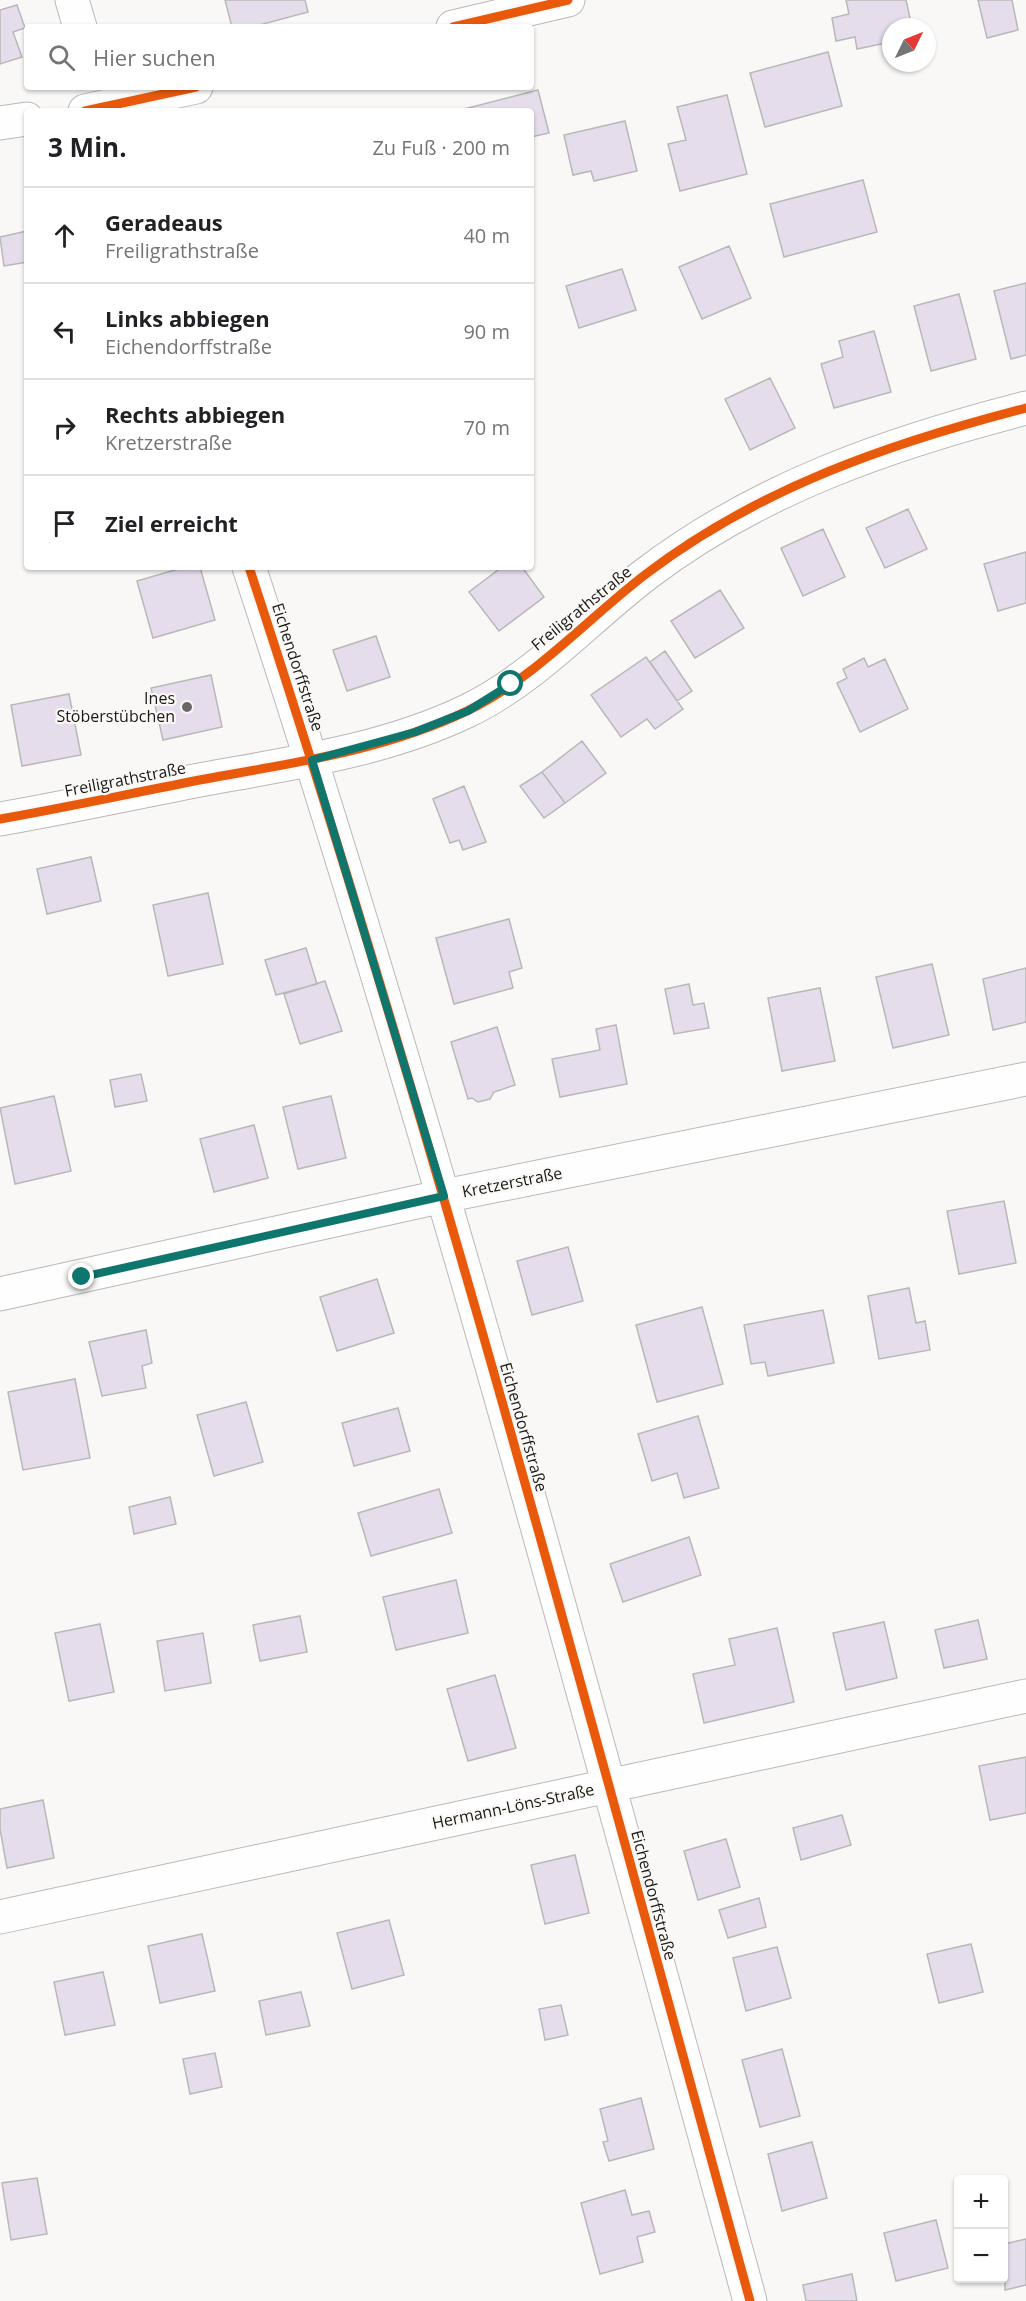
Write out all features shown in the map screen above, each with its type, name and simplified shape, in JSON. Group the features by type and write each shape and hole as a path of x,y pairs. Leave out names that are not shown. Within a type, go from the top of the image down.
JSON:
{"street":[{"path":"72,0 79,24"},
{"path":"466,24 568,0"},
{"path":"99,104 179,90"},
{"path":"0,123 24,119"},
{"name":"Freiligrathstraße","path":"0,819 312,760 415,732 468,711 511,684 684,547 765,500 858,457 969,422 1026,408"},
{"name":"Eichendorffstraße","path":"250,570 312,760 444,1196 609,1785 750,2301"},
{"name":"Kretzerstraße","path":"0,1294 444,1196 1026,1079"},
{"name":"Hermann-Löns-Straße","path":"0,1917 1026,1696"}],"building":[{"path":"225,0 305,0 308,12 263,24 231,24"},
{"path":"846,0 906,0 910,18 882,18 882,44 857,49 855,37 836,41 832,18 849,14"},
{"path":"978,0 1012,0 1018,30 987,38"},
{"path":"17,5 24,28 13,32 22,57 0,64 0,10"},
{"path":"828,52 842,106 765,127 750,73"},
{"path":"538,90 549,133 534,136 534,108 468,108"},
{"path":"727,95 747,174 680,191 668,144 686,140 677,107"},
{"path":"625,121 637,171 594,181 591,171 573,175 564,135"},
{"path":"863,180 877,232 784,257 770,204"},
{"path":"24,232 24,263 4,266 0,237"},
{"path":"729,246 751,298 702,319 679,267"},
{"path":"622,269 636,310 579,328 566,286"},
{"path":"1026,283 1026,355 1011,359 994,291"},
{"path":"959,294 976,359 931,371 914,306"},
{"path":"874,331 891,392 834,408 821,364 843,357 839,341"},
{"path":"770,378 795,428 750,450 725,399"},
{"path":"908,509 927,549 885,568 866,528"},
{"path":"823,529 845,577 803,596 781,548"},
{"path":"1026,552 1026,603 998,611 984,564"},
{"path":"175,570 201,570 215,620 153,638 137,581"},
{"path":"498,570 524,570 544,597 499,631 469,592"},
{"path":"720,590 744,628 695,658 671,621"},
{"path":"376,636 390,677 347,691 333,650"},
{"path":"665,651 692,691 677,701 650,662"},
{"path":"646,657 683,709 655,729 647,719 621,737 591,695"},
{"path":"864,658 868,667 885,659 908,709 860,732 837,683 847,678 843,669"},
{"name":"Ines Stöberstübchen","path":"211,675 222,727 163,740 151,688"},
{"path":"69,694 81,755 22,766 11,705"},
{"path":"582,741 606,773 565,803 542,772"},
{"path":"542,772 565,803 544,818 520,786"},
{"path":"464,786 486,842 463,850 459,840 450,843 433,799"},
{"path":"91,857 101,901 47,914 37,869"},
{"path":"208,893 223,964 168,976 153,905"},
{"path":"509,919 522,968 509,972 513,988 454,1004 436,938"},
{"path":"306,948 317,984 276,995 265,960"},
{"path":"932,964 949,1035 893,1048 876,977"},
{"path":"1026,968 1026,1022 993,1030 983,979"},
{"path":"325,981 342,1031 300,1044 284,994"},
{"path":"689,984 693,1005 704,1003 709,1028 674,1034 665,989"},
{"path":"820,988 835,1061 782,1071 768,998"},
{"path":"616,1025 627,1084 560,1097 552,1059 600,1050 596,1029"},
{"path":"497,1027 515,1085 494,1092 490,1099 478,1102 472,1098 468,1099 451,1042"},
{"path":"141,1074 147,1101 115,1107 110,1080"},
{"path":"54,1096 71,1171 15,1184 0,1108"},
{"path":"331,1096 346,1158 298,1169 283,1107"},
{"path":"254,1125 268,1178 214,1192 200,1139"},
{"path":"1004,1201 1016,1263 959,1274 947,1211"},
{"path":"568,1247 583,1301 532,1315 517,1261"},
{"path":"377,1279 394,1333 337,1351 320,1297"},
{"path":"909,1288 916,1323 925,1321 930,1350 879,1359 868,1296"},
{"path":"702,1307 723,1384 657,1402 636,1325"},
{"path":"823,1310 834,1363 768,1376 765,1362 751,1364 744,1325"},
{"path":"146,1330 152,1363 142,1366 146,1388 102,1396 89,1342"},
{"path":"75,1379 90,1458 23,1470 8,1392"},
{"path":"246,1402 263,1462 214,1476 197,1415"},
{"path":"398,1408 410,1451 354,1466 342,1423"},
{"path":"698,1416 719,1488 684,1498 677,1473 652,1481 638,1434"},
{"path":"439,1489 452,1533 371,1556 358,1513"},
{"path":"170,1497 176,1524 134,1534 129,1507"},
{"path":"689,1537 701,1575 623,1602 610,1564"},
{"path":"456,1580 468,1633 396,1650 383,1597"},
{"path":"300,1616 307,1652 260,1661 253,1625"},
{"path":"978,1620 987,1659 944,1668 935,1630"},
{"path":"884,1622 897,1678 846,1690 833,1633"},
{"path":"100,1624 114,1692 69,1701 55,1633"},
{"path":"777,1628 794,1702 704,1723 693,1674 735,1665 729,1639"},
{"path":"203,1633 211,1683 165,1691 157,1641"},
{"path":"495,1675 516,1748 468,1761 447,1689"},
{"path":"1026,1757 1026,1813 990,1820 979,1766"},
{"path":"43,1800 54,1858 7,1868 0,1829 0,1809"},
{"path":"842,1815 851,1845 801,1860 793,1828"},
{"path":"726,1839 740,1887 698,1900 684,1851"},
{"path":"575,1855 589,1913 545,1924 531,1865"},
{"path":"759,1898 766,1927 728,1938 719,1910"},
{"path":"389,1920 404,1975 352,1989 337,1933"},
{"path":"202,1934 215,1991 160,2003 148,1946"},
{"path":"971,1944 983,1992 939,2003 927,1954"},
{"path":"777,1947 791,1998 746,2011 733,1958"},
{"path":"103,1972 115,2025 65,2035 54,1982"},
{"path":"301,1992 310,2026 266,2035 259,2001"},
{"path":"561,2005 568,2035 545,2040 539,2009"},
{"path":"782,2049 800,2116 760,2127 742,2060"},
{"path":"215,2053 222,2087 190,2094 183,2059"},
{"path":"641,2098 654,2149 609,2161 603,2142 608,2141 600,2109"},
{"path":"812,2142 827,2198 782,2211 768,2154"},
{"path":"37,2178 47,2234 11,2240 2,2183"},
{"path":"625,2190 632,2215 649,2211 655,2232 637,2237 643,2262 600,2274 581,2203"},
{"path":"936,2220 948,2268 896,2281 884,2233"},
{"path":"1026,2239 1026,2285 1005,2290 1005,2283 1008,2283 1008,2243"},
{"path":"852,2274 857,2301 806,2301 803,2285"}],"cycle path":[{"path":"466,24 568,0"},
{"path":"99,108 182,90"},
{"path":"0,819 339,754 404,736 436,724 492,698 538,665 646,574 689,544 734,517 780,493 876,453 1026,408"},
{"path":"250,570 318,782 448,1214 571,1648 750,2301"}],"place":[{"name":"Ines Stöberstübchen","path":"187,707"}],"route":[{"path":"82,1277 444,1196 312,760 415,732 468,711 511,684"}]}
